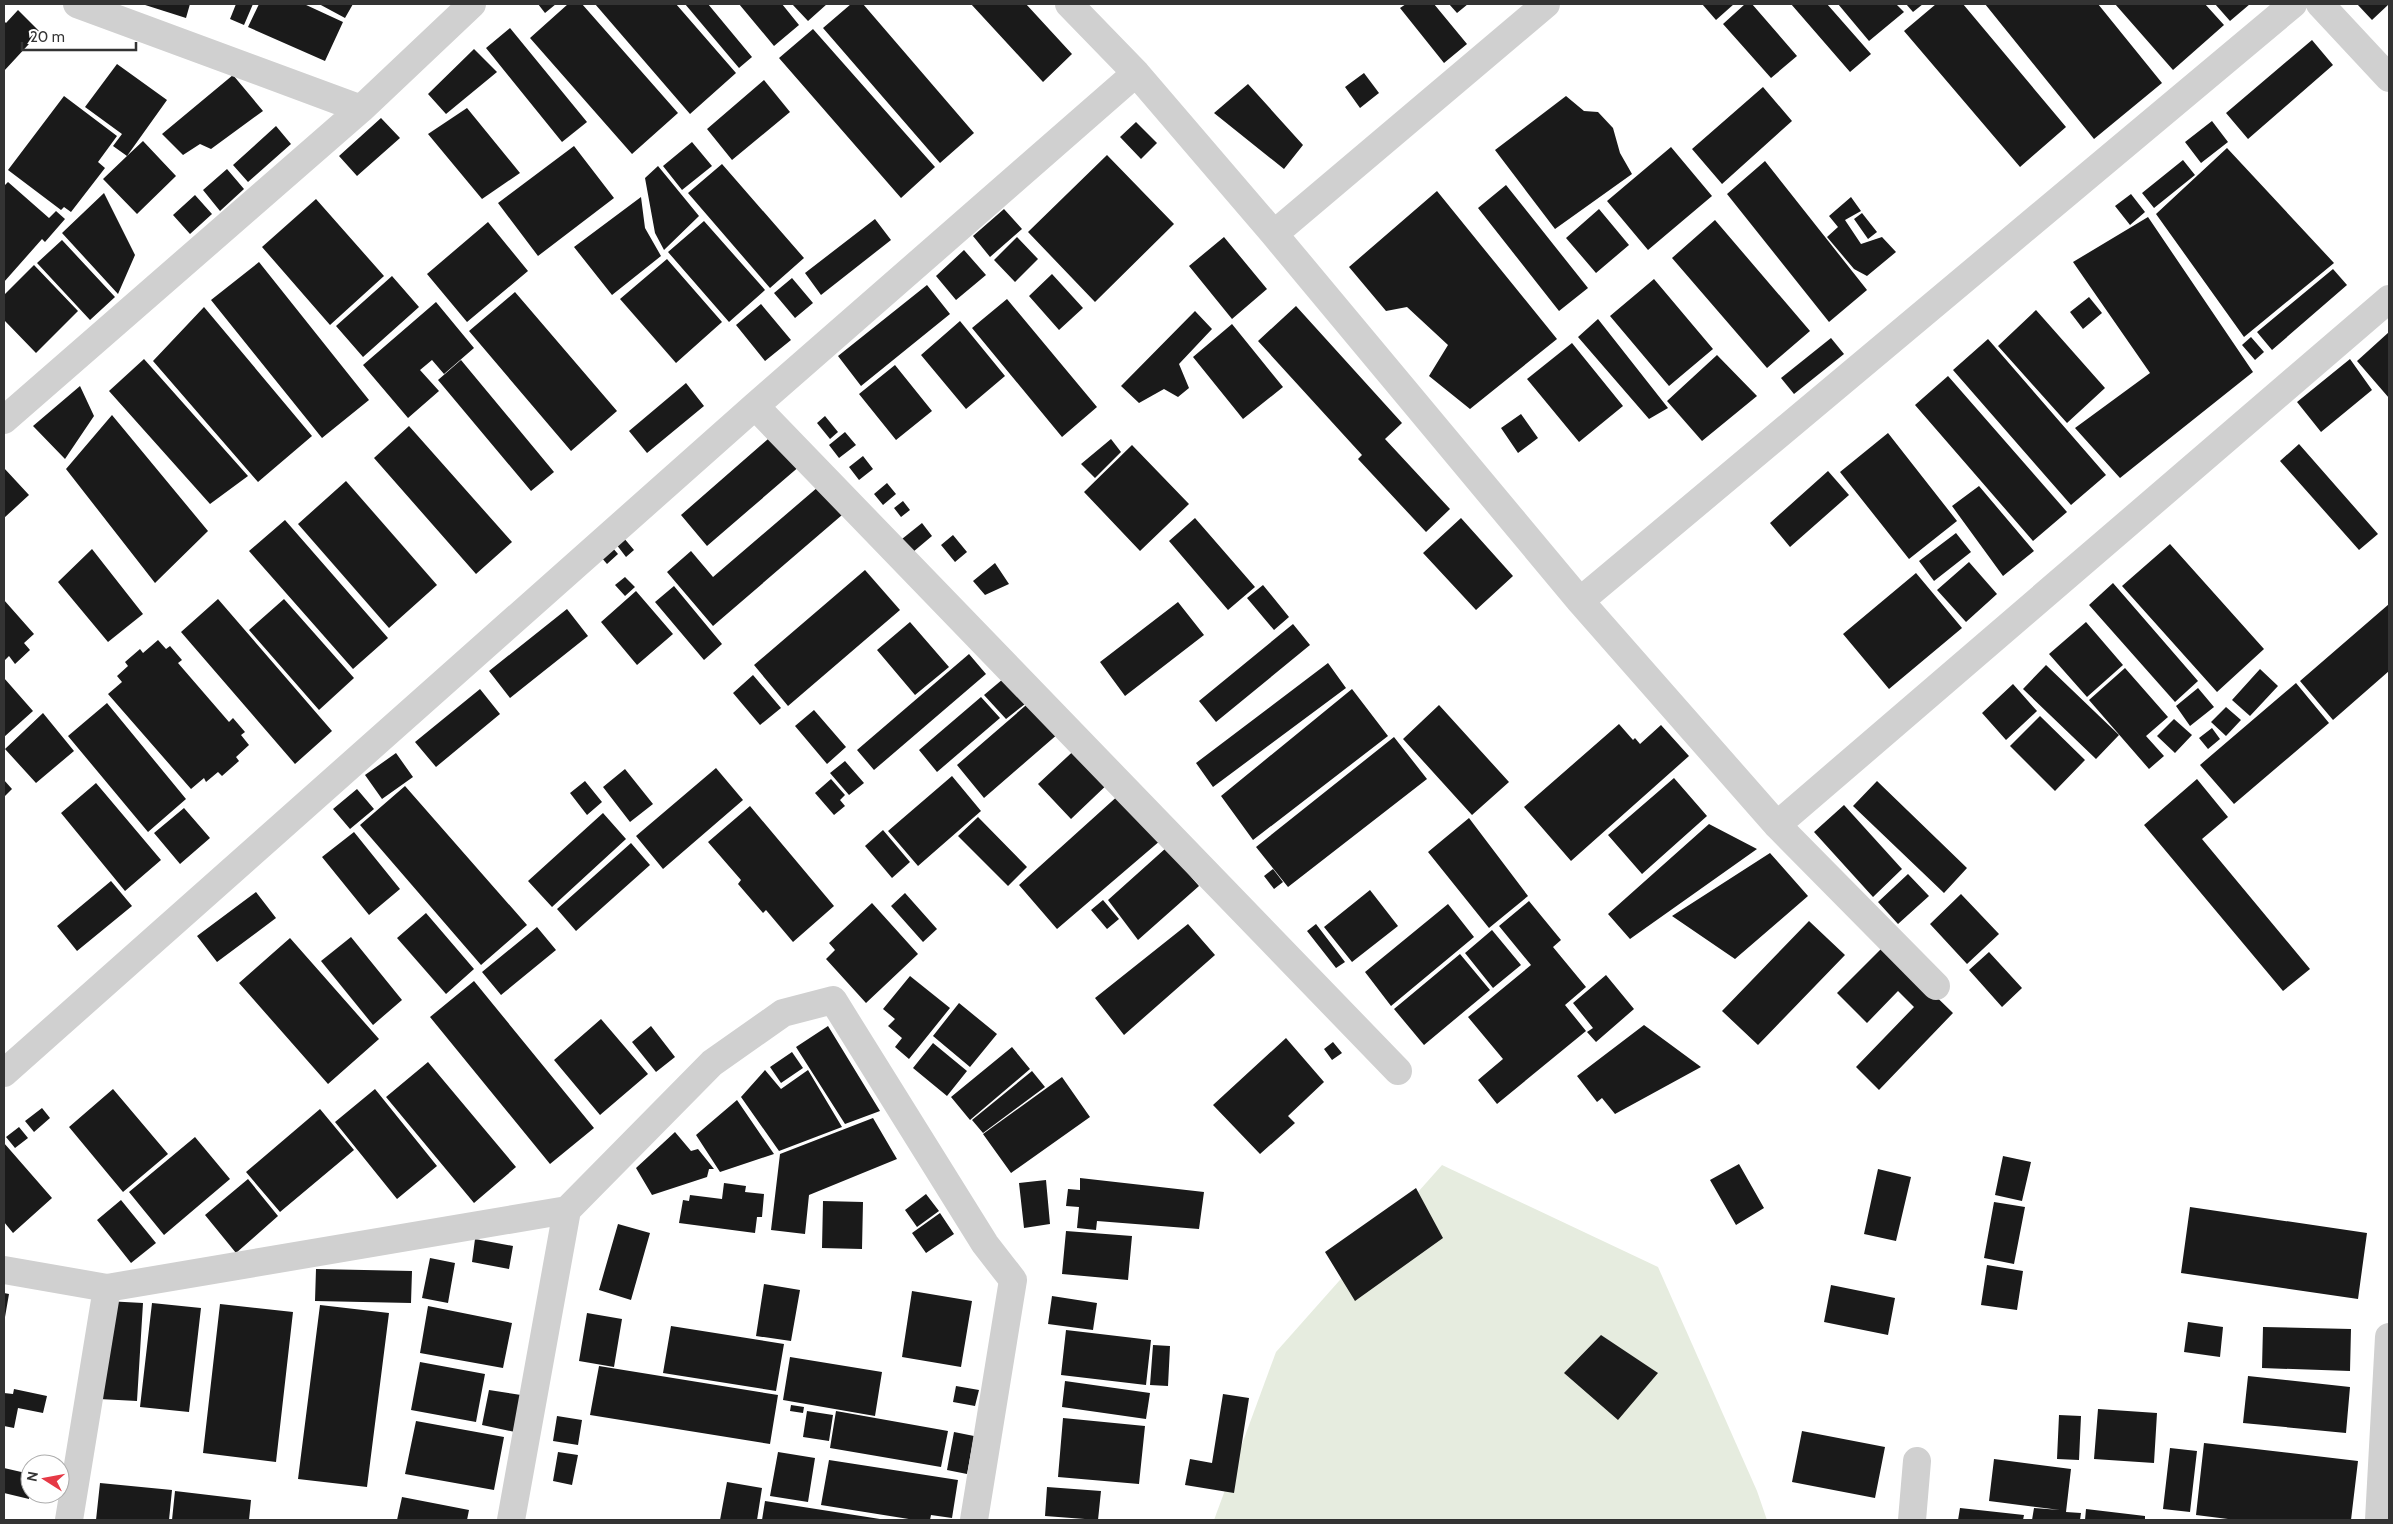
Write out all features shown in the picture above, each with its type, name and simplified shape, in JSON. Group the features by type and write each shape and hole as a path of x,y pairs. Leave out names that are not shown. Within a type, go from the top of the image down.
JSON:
{"street":[{"path":"77,4 361,108"},
{"path":"10,408 361,108 472,4"},
{"path":"1070,4 1136,74 1274,234 1580,601 1777,825 1936,986"},
{"path":"1274,234 1546,4"},
{"path":"1580,601 2293,4"},
{"path":"2320,4 2389,78"},
{"path":"4,1073 754,406 1136,74"},
{"path":"1777,825 2389,299"},
{"path":"754,406 1398,1071"},
{"path":"512,1520 566,1210 712,1063 783,1013 833,1000 985,1244 1013,1280 974,1520"},
{"path":"4,1270 107,1288 566,1210"},
{"path":"69,1520 107,1288"},
{"path":"2378,1520 2389,1337"},
{"path":"1912,1520 1917,1460"}],"shaded area":[{"path":"1442,1165 1658,1267 1757,1491 1767,1520 1214,1520 1276,1352"}],"building":[{"path":"142,4 190,4 186,18"},
{"path":"236,4 253,4 244,25 230,19"},
{"path":"259,4 304,4 343,22 325,61 248,27"},
{"path":"319,4 353,4 345,18"},
{"path":"538,4 556,4 545,13"},
{"path":"568,4 582,4 678,113 632,154 530,38"},
{"path":"595,4 676,4 736,73 690,114"},
{"path":"685,4 708,4 752,57 739,68"},
{"path":"739,4 782,4 799,25 774,46"},
{"path":"792,4 827,4 808,21"},
{"path":"851,4 863,4 974,133 940,163 823,28"},
{"path":"971,4 1026,4 1072,54 1043,82"},
{"path":"1406,4 1434,4 1467,44 1444,63 1400,8"},
{"path":"1449,4 1468,4 1457,13"},
{"path":"1702,4 1734,4 1716,20"},
{"path":"1745,4 1752,4 1797,56 1771,78 1723,24"},
{"path":"1791,4 1827,4 1871,54 1850,72"},
{"path":"1838,4 1896,4 1904,12 1869,41"},
{"path":"1906,4 1923,4 1913,12"},
{"path":"1936,4 1963,4 2066,127 2020,167 1904,31"},
{"path":"1985,4 2098,4 2162,83 2094,139"},
{"path":"2115,4 2205,4 2224,25 2173,70"},
{"path":"2215,4 2250,4 2230,21"},
{"path":"2357,4 2389,4 2372,20"},
{"path":"18,10 40,32 4,71 4,21 6,23"},
{"path":"510,28 587,122 562,142 486,48"},
{"path":"813,29 935,167 901,198 779,58"},
{"path":"2312,40 2333,65 2248,139 2226,113"},
{"path":"474,49 497,72 446,114 428,94"},
{"path":"117,64 167,100 127,156 113,146 122,134 85,107"},
{"path":"1364,73 1379,93 1360,108 1345,87"},
{"path":"233,75 263,111 211,149 200,144 183,155 162,134"},
{"path":"764,80 790,112 732,160 707,129"},
{"path":"1248,84 1303,145 1284,169 1214,113"},
{"path":"1763,87 1792,121 1722,184 1692,149"},
{"path":"64,96 117,136 98,162 105,168 71,212 64,207 61,210 8,170"},
{"path":"1566,96 1584,111 1598,112 1613,128 1620,153 1632,174 1555,229 1495,150"},
{"path":"467,108 520,173 482,199 428,134"},
{"path":"381,118 400,138 357,176 339,156"},
{"path":"2212,121 2228,142 2201,163 2185,142"},
{"path":"1136,122 1157,143 1141,159 1120,137"},
{"path":"276,126 291,144 248,182 233,165"},
{"path":"143,141 176,176 137,214 103,179"},
{"path":"692,142 712,166 682,190 663,166"},
{"path":"574,146 614,198 538,256 498,203"},
{"path":"1671,147 1712,196 1648,250 1607,201"},
{"path":"2227,148 2334,263 2244,337 2156,214"},
{"path":"1107,155 1174,224 1095,302 1028,232"},
{"path":"2183,160 2195,175 2154,208 2142,193"},
{"path":"1765,161 1867,290 1829,322 1727,194"},
{"path":"722,164 804,258 770,288 688,193"},
{"path":"658,166 699,216 664,250 655,233 645,178"},
{"path":"227,169 244,189 220,211 203,190"},
{"path":"8,182 49,218 56,211 65,219 45,242 42,239 4,282 4,186"},
{"path":"1506,185 1588,288 1559,311 1478,208"},
{"path":"1437,191 1557,339 1470,409 1429,376 1448,345 1407,307 1386,311 1349,267"},
{"path":"104,193 135,255 118,294 62,233"},
{"path":"2131,194 2145,212 2130,225 2115,206"},
{"path":"195,195 212,214 190,234 173,215"},
{"path":"641,197 645,228 661,256 612,295 574,247"},
{"path":"1851,197 1861,211 1845,220 1861,244 1882,237 1896,252 1867,276 1854,269 1827,237 1838,227 1829,216"},
{"path":"316,199 384,276 330,325 262,247"},
{"path":"1004,209 1022,229 990,257 973,236"},
{"path":"1599,209 1629,245 1596,273 1566,238"},
{"path":"1862,213 1877,232 1868,239 1854,219"},
{"path":"2148,217 2253,372 2120,478 2075,428 2150,373 2073,262"},
{"path":"875,219 891,240 821,295 805,273"},
{"path":"1715,220 1810,331 1767,368 1672,258"},
{"path":"704,221 765,290 729,322 668,252"},
{"path":"488,222 528,271 467,322 427,274"},
{"path":"1017,237 1038,259 1015,282 994,260"},
{"path":"1224,237 1267,289 1232,319 1189,266"},
{"path":"62,240 115,297 90,320 37,263"},
{"path":"964,250 986,275 956,300 936,276"},
{"path":"667,259 722,322 676,363 620,299"},
{"path":"259,262 369,400 322,438 211,300"},
{"path":"34,265 78,311 36,353 4,320 4,295"},
{"path":"2333,269 2347,285 2272,350 2257,332"},
{"path":"1052,274 1083,308 1059,330 1029,296"},
{"path":"392,276 419,307 363,357 336,326"},
{"path":"792,278 813,303 795,318 774,293"},
{"path":"1654,279 1713,349 1669,386 1610,316"},
{"path":"927,285 950,314 861,386 838,356"},
{"path":"515,292 617,411 571,451 469,331"},
{"path":"2089,297 2102,313 2083,329 2070,312"},
{"path":"1007,299 1097,407 1062,437 972,328"},
{"path":"436,302 474,348 444,374 432,360 420,370 439,391 408,418 363,365"},
{"path":"761,304 791,340 765,361 736,325"},
{"path":"1296,306 1402,423 1385,439 1450,509 1426,532 1358,459 1362,455 1258,341"},
{"path":"204,307 312,436 258,482 153,361"},
{"path":"2036,310 2105,388 2067,423 1998,346"},
{"path":"1195,311 1212,329 1179,364 1189,388 1178,397 1164,389 1139,403 1121,386"},
{"path":"1598,319 1668,408 1649,419 1578,337"},
{"path":"960,321 1005,376 966,409 921,355"},
{"path":"1232,324 1283,387 1243,419 1193,357"},
{"path":"2389,332 2389,398 2357,361"},
{"path":"2251,337 2264,352 2255,360 2242,345"},
{"path":"1831,338 1844,354 1794,394 1781,378"},
{"path":"1988,339 2106,475 2071,505 1953,370"},
{"path":"1572,343 1623,406 1579,442 1527,379"},
{"path":"1717,355 1757,396 1702,441 1667,401"},
{"path":"144,359 248,476 210,504 109,391"},
{"path":"2350,359 2372,390 2321,432 2297,402"},
{"path":"461,360 554,472 531,491 438,380"},
{"path":"895,365 932,411 896,440 859,394"},
{"path":"1948,376 2067,512 2033,541 1915,405"},
{"path":"686,383 704,406 647,453 629,431"},
{"path":"80,386 94,416 65,459 33,426"},
{"path":"1521,414 1538,438 1518,453 1501,428"},
{"path":"112,415 208,531 155,583 66,469"},
{"path":"825,416 838,432 830,439 817,423"},
{"path":"409,426 512,542 476,574 374,458"},
{"path":"845,432 856,445 839,458 829,445"},
{"path":"775,433 801,465 707,546 681,515"},
{"path":"1888,433 1957,521 1909,559 1840,472"},
{"path":"1111,439 1121,452 1095,478 1081,464"},
{"path":"2299,444 2378,534 2359,550 2280,461"},
{"path":"1132,445 1189,504 1140,551 1084,492"},
{"path":"863,456 873,469 859,480 849,467"},
{"path":"4,468 29,495 4,518"},
{"path":"1828,471 1849,495 1790,547 1770,523"},
{"path":"346,481 437,585 389,628 298,524"},
{"path":"825,481 849,509 713,626 667,572 691,551 713,577"},
{"path":"887,483 896,494 883,505 874,494"},
{"path":"1979,486 2034,551 2003,576 1952,506"},
{"path":"903,501 910,510 901,517 894,508"},
{"path":"1195,518 1255,587 1228,610 1169,541"},
{"path":"1461,518 1513,576 1476,610 1423,553"},
{"path":"285,520 388,638 353,669 249,551"},
{"path":"922,523 932,536 913,552 902,539"},
{"path":"1956,533 1971,552 1934,581 1919,561"},
{"path":"953,535 967,552 955,562 941,545"},
{"path":"623,537 634,550 626,557 616,544"},
{"path":"2170,544 2264,649 2217,692 2122,586"},
{"path":"612,547 618,554 607,564 601,557"},
{"path":"92,549 143,614 108,642 58,582"},
{"path":"1969,562 1997,594 1966,622 1937,590"},
{"path":"995,563 1009,584 985,595 973,581"},
{"path":"865,570 900,610 788,706 754,665"},
{"path":"1916,573 1962,628 1889,689 1843,634"},
{"path":"625,577 635,587 625,596 615,585"},
{"path":"2113,583 2198,681 2175,702 2089,605"},
{"path":"1263,585 1289,617 1274,630 1247,598"},
{"path":"674,586 722,644 704,660 655,602"},
{"path":"636,591 673,634 637,665 601,622"},
{"path":"218,599 332,731 295,764 181,632"},
{"path":"284,599 354,678 319,710 249,630"},
{"path":"4,600 34,634 24,643 30,650 15,664 9,656 4,661"},
{"path":"1178,602 1204,635 1125,696 1100,662"},
{"path":"2389,604 2389,671 2333,720 2300,681"},
{"path":"567,609 588,636 510,698 489,671"},
{"path":"910,622 949,667 915,695 877,650"},
{"path":"2086,622 2123,665 2087,697 2049,654"},
{"path":"1293,624 1310,645 1216,722 1199,701"},
{"path":"158,640 166,649 170,646 182,660 178,663 229,722 233,718 245,732 241,735 249,745 236,757 239,761 222,776 218,772 206,782 204,778 191,789 108,694 122,682 117,676 128,666 125,662 140,649 143,653"},
{"path":"969,654 986,674 874,770 857,750"},
{"path":"1328,663 1346,688 1213,787 1196,763"},
{"path":"2046,665 2119,735 2096,759 2023,689"},
{"path":"2125,668 2168,717 2146,736 2164,756 2149,769 2089,700"},
{"path":"2260,669 2278,686 2250,716 2232,700"},
{"path":"753,675 781,708 760,725 733,693"},
{"path":"4,678 33,711 4,737"},
{"path":"1003,679 1025,704 1006,719 984,695"},
{"path":"2296,683 2329,723 2234,804 2200,765"},
{"path":"2013,684 2037,711 2006,740 1982,713"},
{"path":"2198,688 2214,707 2190,726 2176,706"},
{"path":"480,689 500,714 436,767 415,742"},
{"path":"1352,689 1388,736 1253,840 1221,796"},
{"path":"981,697 1000,718 937,772 919,750"},
{"path":"1032,700 1059,733 984,798 957,765"},
{"path":"107,703 186,799 148,832 68,736"},
{"path":"1439,705 1509,782 1472,815 1403,739"},
{"path":"2226,707 2241,720 2226,736 2211,722"},
{"path":"814,710 846,747 827,764 795,726"},
{"path":"43,713 74,751 36,783 5,749"},
{"path":"2040,716 2085,760 2055,791 2010,746"},
{"path":"2174,719 2192,735 2175,753 2157,736"},
{"path":"1619,724 1633,740 1635,738 1640,744 1661,725 1689,756 1571,861 1524,807"},
{"path":"2212,728 2220,739 2208,749 2199,738"},
{"path":"1394,737 1427,779 1288,887 1256,847"},
{"path":"1081,744 1113,779 1071,819 1038,784"},
{"path":"396,753 413,777 382,799 365,775"},
{"path":"845,761 864,783 849,795 830,773"},
{"path":"716,768 743,800 663,869 636,836"},
{"path":"625,769 653,804 630,822 603,787"},
{"path":"952,776 981,811 918,866 888,831"},
{"path":"1674,778 1707,816 1642,874 1608,835"},
{"path":"831,779 845,795 840,800 845,806 834,815 815,793"},
{"path":"2197,779 2228,817 2202,839 2310,969 2283,991 2144,825"},
{"path":"4,780 12,789 4,797"},
{"path":"585,781 602,802 587,815 570,793"},
{"path":"1877,781 1967,868 1944,893 1853,806"},
{"path":"96,783 161,860 125,891 61,813"},
{"path":"405,786 527,925 481,965 360,825"},
{"path":"357,789 374,809 350,829 333,809"},
{"path":"1121,793 1161,840 1057,929 1019,885"},
{"path":"1844,805 1902,869 1873,897 1814,832"},
{"path":"750,806 834,906 793,942 766,910 763,913 738,884 741,880 708,842"},
{"path":"184,808 210,838 180,864 154,833"},
{"path":"603,813 626,839 552,907 528,881"},
{"path":"978,817 1027,867 1008,886 958,836"},
{"path":"1469,818 1528,896 1489,928 1428,852"},
{"path":"1709,824 1757,849 1630,939 1608,914"},
{"path":"883,830 910,862 892,878 865,846"},
{"path":"354,832 400,889 369,915 322,857"},
{"path":"631,843 650,865 576,931 557,909"},
{"path":"1166,848 1199,886 1138,940 1108,900"},
{"path":"1770,853 1808,896 1735,959 1672,916"},
{"path":"1273,869 1283,882 1274,889 1264,876"},
{"path":"1908,874 1929,896 1898,924 1878,902"},
{"path":"111,881 132,906 77,951 57,926"},
{"path":"1370,890 1398,926 1352,962 1324,927"},
{"path":"256,892 276,918 217,962 197,936"},
{"path":"905,893 937,929 923,942 891,906"},
{"path":"1961,894 1999,934 1967,964 1930,924"},
{"path":"1103,900 1119,919 1107,929 1091,910"},
{"path":"1529,901 1561,940 1553,947 1586,987 1565,1005 1586,1031 1497,1104 1478,1080 1503,1059 1468,1017 1531,965 1499,926"},
{"path":"872,903 918,954 866,1003 826,959 835,950 829,943"},
{"path":"1448,904 1474,937 1391,1006 1365,972"},
{"path":"426,913 474,969 446,994 397,938"},
{"path":"1809,921 1845,955 1758,1045 1722,1011"},
{"path":"1188,924 1215,955 1124,1035 1095,998"},
{"path":"1316,924 1345,962 1336,968 1307,931"},
{"path":"537,927 556,950 501,995 482,972"},
{"path":"1492,930 1521,965 1493,988 1465,953"},
{"path":"351,937 402,1000 373,1025 321,961"},
{"path":"290,938 379,1039 328,1084 239,983"},
{"path":"1884,946 1953,1013 1879,1090 1856,1067 1914,1007 1898,991 1867,1023 1837,993"},
{"path":"1989,952 2022,988 2002,1007 1969,970"},
{"path":"1460,954 1490,990 1424,1045 1394,1009"},
{"path":"1606,975 1634,1009 1596,1042 1587,1032 1593,1028 1573,1003"},
{"path":"910,976 950,1008 909,1059 895,1047 902,1038 888,1026 895,1019 883,1009"},
{"path":"474,981 594,1128 550,1164 430,1017"},
{"path":"959,1003 997,1034 970,1067 933,1036"},
{"path":"601,1019 648,1074 600,1115 554,1060"},
{"path":"1644,1025 1701,1067 1615,1114 1602,1098 1597,1102 1577,1076"},
{"path":"651,1026 675,1057 656,1072 632,1042"},
{"path":"828,1026 880,1111 845,1124 796,1047"},
{"path":"1286,1038 1324,1082 1288,1116 1295,1123 1260,1154 1213,1105"},
{"path":"1333,1042 1342,1053 1332,1060 1324,1049"},
{"path":"933,1043 967,1071 947,1096 913,1068"},
{"path":"1012,1047 1030,1069 970,1120 951,1097"},
{"path":"792,1052 803,1068 781,1083 770,1067"},
{"path":"428,1062 516,1167 474,1203 386,1097"},
{"path":"765,1070 781,1089 808,1070 842,1127 779,1151 741,1097"},
{"path":"1032,1071 1045,1087 983,1133 972,1120"},
{"path":"1062,1077 1090,1117 1011,1173 983,1134"},
{"path":"113,1089 168,1154 123,1192 69,1127"},
{"path":"375,1089 437,1166 397,1199 335,1122"},
{"path":"737,1100 774,1154 720,1172 696,1135"},
{"path":"42,1108 50,1118 34,1132 25,1121"},
{"path":"320,1109 354,1150 280,1212 246,1172"},
{"path":"873,1118 897,1159 809,1195 805,1234 771,1230 780,1154"},
{"path":"19,1127 28,1138 15,1148 6,1137"},
{"path":"675,1132 691,1151 698,1149 714,1169 709,1169 707,1177 652,1195 636,1168"},
{"path":"195,1137 230,1179 164,1235 129,1192"},
{"path":"4,1143 52,1198 13,1233 4,1222"},
{"path":"2003,1156 2031,1162 2022,1201 1995,1195"},
{"path":"1739,1164 1764,1208 1736,1225 1710,1180"},
{"path":"1878,1169 1911,1177 1896,1241 1864,1234"},
{"path":"1080,1178 1204,1192 1199,1229 1097,1221 1096,1230 1077,1228 1079,1207 1066,1206 1068,1189 1080,1190"},
{"path":"248,1179 278,1216 236,1253 205,1215"},
{"path":"1046,1180 1050,1224 1024,1228 1019,1183"},
{"path":"724,1183 746,1186 745,1192 764,1194 762,1217 757,1217 755,1233 679,1223 683,1200 689,1201 690,1195 722,1199"},
{"path":"1416,1188 1443,1238 1355,1301 1325,1252"},
{"path":"926,1194 939,1211 917,1227 905,1210"},
{"path":"121,1200 156,1243 131,1263 97,1220"},
{"path":"823,1201 863,1202 862,1249 822,1248"},
{"path":"1994,1202 2025,1207 2014,1264 1984,1258"},
{"path":"2190,1207 2367,1233 2358,1299 2181,1273"},
{"path":"940,1213 954,1234 926,1253 912,1233"},
{"path":"618,1224 650,1233 631,1300 599,1290"},
{"path":"1066,1231 1132,1236 1128,1280 1062,1274"},
{"path":"475,1239 513,1246 509,1269 472,1262"},
{"path":"430,1258 455,1263 448,1303 422,1298"},
{"path":"1987,1265 2023,1271 2017,1310 1981,1305"},
{"path":"316,1269 412,1271 411,1303 315,1301"},
{"path":"764,1284 800,1290 791,1341 756,1336"},
{"path":"1831,1285 1895,1298 1888,1335 1824,1322"},
{"path":"912,1291 972,1301 961,1367 902,1357"},
{"path":"4,1293 9,1294 5,1317 4,1317"},
{"path":"1052,1296 1097,1303 1093,1330 1048,1324"},
{"path":"106,1301 143,1303 137,1401 99,1399"},
{"path":"152,1303 201,1308 189,1412 140,1407"},
{"path":"220,1304 293,1312 276,1462 203,1453"},
{"path":"320,1305 389,1313 367,1487 298,1479"},
{"path":"428,1306 512,1323 503,1368 420,1353"},
{"path":"587,1313 622,1319 614,1367 579,1361"},
{"path":"2188,1322 2223,1327 2220,1357 2184,1352"},
{"path":"671,1326 784,1344 776,1391 663,1373"},
{"path":"2263,1327 2351,1329 2350,1371 2262,1368"},
{"path":"1066,1330 1151,1340 1146,1385 1061,1375"},
{"path":"1601,1335 1658,1373 1618,1420 1564,1373"},
{"path":"1153,1345 1170,1346 1168,1386 1150,1385"},
{"path":"790,1357 882,1372 875,1416 783,1400"},
{"path":"420,1362 485,1374 476,1422 411,1410"},
{"path":"599,1366 778,1395 770,1444 590,1415"},
{"path":"2248,1376 2350,1387 2346,1433 2243,1423"},
{"path":"1065,1381 1150,1393 1146,1419 1062,1407"},
{"path":"956,1386 979,1390 975,1406 953,1402"},
{"path":"14,1389 47,1396 43,1413 18,1408 14,1428 4,1426 4,1393 13,1394"},
{"path":"489,1390 521,1395 515,1432 482,1425"},
{"path":"1223,1394 1249,1398 1234,1493 1185,1485 1190,1459 1212,1463"},
{"path":"791,1405 804,1407 803,1413 790,1411"},
{"path":"2098,1409 2157,1413 2154,1463 2094,1459"},
{"path":"807,1411 833,1415 829,1441 803,1437"},
{"path":"836,1411 948,1431 941,1467 830,1448"},
{"path":"2059,1415 2081,1416 2079,1460 2057,1459"},
{"path":"557,1416 582,1420 578,1445 553,1441"},
{"path":"1063,1418 1145,1426 1139,1484 1058,1477"},
{"path":"416,1421 504,1437 494,1490 405,1474"},
{"path":"1802,1431 1885,1447 1875,1498 1792,1482"},
{"path":"954,1432 974,1436 967,1474 947,1470"},
{"path":"2204,1443 2358,1461 2351,1520 2236,1520 2196,1515"},
{"path":"2170,1448 2197,1451 2190,1512 2163,1509"},
{"path":"558,1452 578,1455 572,1485 553,1481"},
{"path":"778,1452 815,1458 808,1502 770,1496"},
{"path":"1994,1459 2071,1469 2066,1512 2081,1513 2080,1520 2032,1520 2034,1508 2060,1510 1989,1501"},
{"path":"829,1460 958,1480 952,1518 931,1515 930,1520 915,1520 821,1505"},
{"path":"4,1468 20,1472 20,1497 4,1493"},
{"path":"727,1482 762,1488 757,1520 720,1520"},
{"path":"100,1483 172,1490 169,1520 96,1520"},
{"path":"1047,1487 1101,1491 1098,1520 1045,1516"},
{"path":"175,1491 251,1500 249,1520 172,1520"},
{"path":"402,1497 469,1510 467,1520 397,1520"},
{"path":"765,1501 880,1519 880,1520 762,1520"},
{"path":"1960,1508 2024,1515 2023,1520 1958,1520"},
{"path":"2086,1509 2145,1516 2145,1520 2085,1520"}]}
